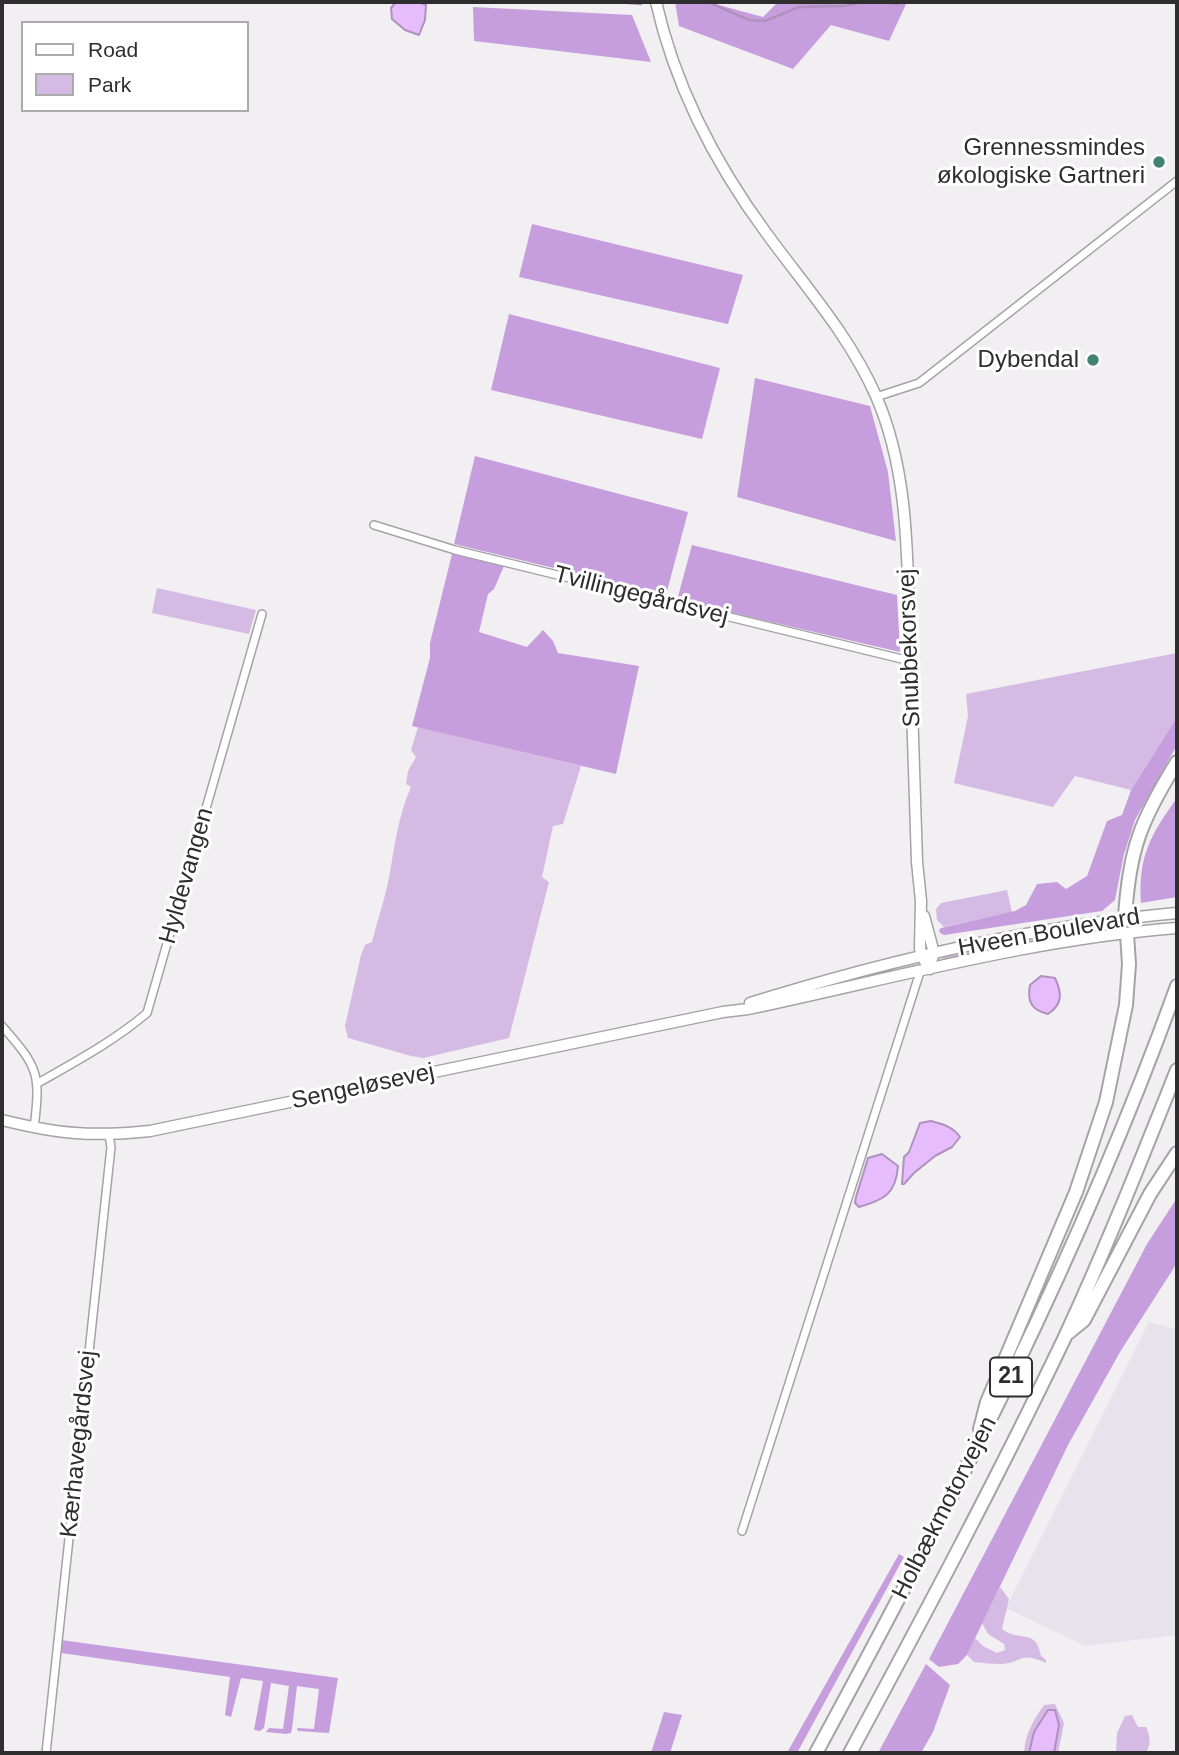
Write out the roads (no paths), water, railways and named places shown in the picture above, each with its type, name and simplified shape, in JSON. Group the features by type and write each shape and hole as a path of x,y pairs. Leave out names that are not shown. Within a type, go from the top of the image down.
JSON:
{"highway":[{"path":"1125,918 1135,842 1144,819 1177,762"},
{"path":"974,1453 987,1402 1076,1192 1106,1102 1126,1006 1129,964 1127,934"},
{"name":"Holbækmotorvejen","path":"816,1753 922,1557 1038,1320 1096,1191 1177,986"},
{"name":"Holbækmotorvejen","path":"850,1753 949,1570 1065,1335 1177,1070"},
{"path":"1065,1335 1084,1320 1144,1204 1177,1153"}],"street":[{"name":"Snubbekorsvej","path":"656,2 685,93 718,159 766,233 839,329 876,397 894,456 902,497 907,550 921,955"},
{"path":"876,397 919,383 1177,181"},
{"name":"Tvillingegårdsvej","path":"374,525 467,553 910,661"},
{"name":"Hyldevangen","path":"38,1083 133,1025 147,1013 262,614"},
{"name":"Snubbekorsvej","path":"921,901 934,953 925,970"},
{"name":"Hveen Boulevard","path":"921,955 1125,918 1172,913"},
{"path":"1125,918 1127,934"},
{"name":"Hveen Boulevard","path":"925,970 1055,944 1177,928"},
{"path":"742,1531 925,970 921,955"},
{"name":"Sengeløsevej","path":"723,1012 838,976 921,955"},
{"name":"Sengeløsevej","path":"2,1120 70,1134 109,1135 171,1126 748,1009 925,970"},
{"path":"2,1026 33,1065 38,1083 34,1128"},
{"name":"Kærhavegårdsvej","path":"46,1753 111,1147 109,1135"}],"waterway":[{"path":"617,2 641,4"},
{"path":"708,2 749,20 765,21 799,7 844,6 863,2"},
{"path":"882,2 902,2"}],"place":[{"name":"Grennessmindes økologiske Gartneri","path":"1159,162"},
{"name":"Dybendal","path":"1093,360"}]}
